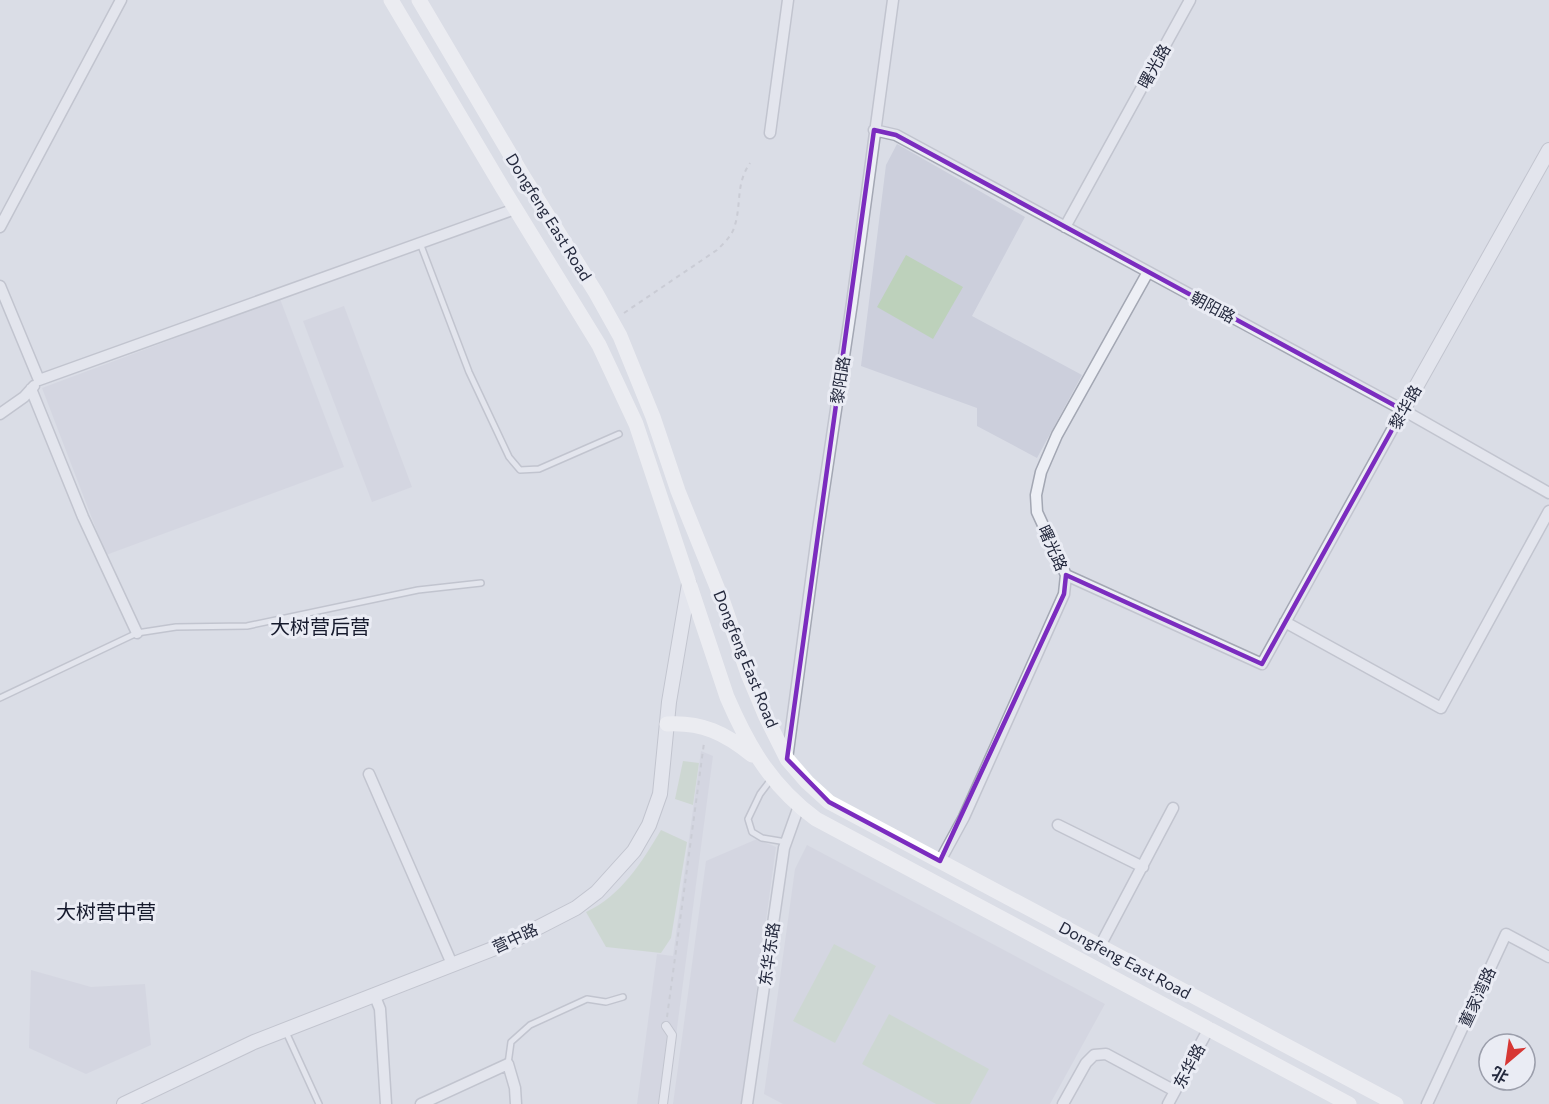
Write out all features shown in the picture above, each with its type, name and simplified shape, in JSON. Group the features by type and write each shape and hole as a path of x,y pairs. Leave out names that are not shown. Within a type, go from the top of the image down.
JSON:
{"main road":[{"name":"Dongfeng East Road","path":"391,0 599,345 636,424 727,697 742,732 759,762 772,778 799,806 847,837 1349,1104"},
{"name":"Dongfeng East Road","path":"419,0 620,336 653,417 678,491 723,602 748,674 787,759 807,782 829,802 1396,1104"},
{"path":"667,724 689,723 706,728 740,745 759,762"}],"street":[{"path":"0,227 121,0"},
{"path":"770,133 788,0"},
{"name":"黎阳路","path":"787,759 893,0"},
{"name":"曙光路","path":"1065,226 1190,0"},
{"name":"朝阳路","path":"874,130 896,135 1403,410 1549,493"},
{"name":"黎华路","path":"1066,575 1262,664 1549,150"},
{"path":"0,414 24,397 35,384 515,209"},
{"name":"曙光路","path":"940,861 964,817 1064,594 1066,575 1037,512 1036,495 1041,472 1057,435 1148,272"},
{"path":"0,286 92,538 137,633"},
{"path":"1285,622 1441,708 1549,510"},
{"name":"营中路","path":"124,1104 254,1042 508,943 576,908 597,892 634,851 660,794 667,724 688,584"},
{"path":"369,774 452,964"},
{"name":"东华东路","path":"747,1104 786,842 799,806"},
{"path":"1100,946 1173,808"},
{"path":"1058,825 1143,867"},
{"name":"董家湾路","path":"1427,1104 1506,934 1549,957"},
{"path":"374,994 380,1009 386,1104"},
{"path":"663,1104 672,1035 666,1026"},
{"name":"东华路","path":"1168,1104 1209,1028"},
{"path":"1063,1104 1086,1063 1094,1055 1106,1054 1175,1091"},
{"path":"421,1104 508,1064 515,1088 516,1104"}],"lane":[{"path":"420,243 469,372 509,457 520,470 539,470 619,434"},
{"path":"0,698 137,633 176,627 247,626 418,590 481,583"},
{"path":"772,778 760,794 748,819 752,832 762,838 786,842"},
{"path":"508,1064 512,1042 530,1025 587,999 606,1002 623,997"},
{"path":"285,1030 319,1104"}],"path":[{"path":"612,321 717,250 726,241 734,229 737,217 742,174 750,163"},
{"path":"666,1026 706,728"}],"highlighted area":[{"path":"874,130 896,135 1403,410 1262,664 1066,575 1064,594 940,861 829,802 787,759"}],"shaded area":[{"path":"897,144 1025,217 972,316 1082,375 1037,458 977,426 977,408 861,366 886,165"},
{"path":"280,299 344,467 106,555 42,388"},
{"path":"344,306 412,487 372,502 303,321"},
{"path":"701,751 713,756 667,1104 637,1104 657,954 673,956"},
{"path":"757,839 776,847 741,1104 673,1104 706,861"},
{"path":"807,845 1105,1004 1050,1104 783,1104 764,1094 795,869"},
{"path":"31,970 91,987 145,984 151,1045 86,1074 29,1048"}],"green space":[{"path":"906,255 963,287 933,339 877,307"},
{"path":"683,761 699,763 693,805 675,799"},
{"path":"661,830 687,842 671,938 661,953 606,947 586,912 610,897 630,877"},
{"path":"834,944 876,966 835,1043 793,1021"},
{"path":"889,1014 989,1069 970,1104 936,1104 862,1064"}],"district":[{"name":"大树营后营","path":"320,627"},
{"name":"大树营中营","path":"106,912"}]}
